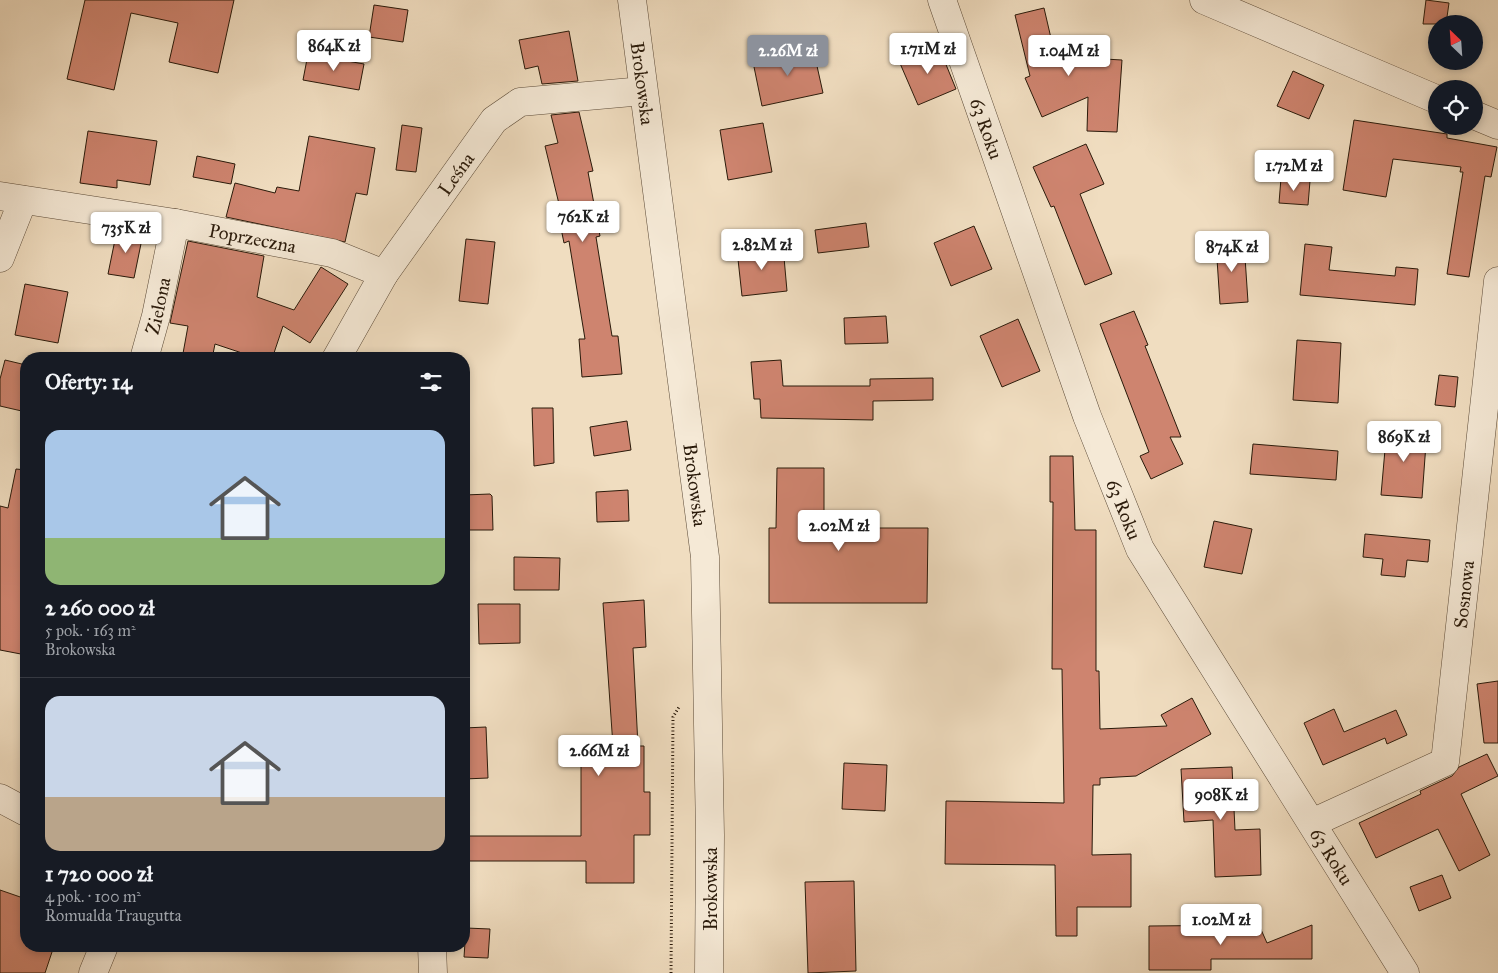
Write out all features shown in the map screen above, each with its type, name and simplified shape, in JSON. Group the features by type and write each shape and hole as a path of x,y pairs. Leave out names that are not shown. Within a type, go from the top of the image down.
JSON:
{"street":[{"name":"Brokowska","path":"632,0 705,557 710,836 710,973"},
{"name":"63 Roku","path":"942,0 1087,416 1140,549 1405,973"},
{"path":"1204,0 1428,96"},
{"name":"Leśna","path":"340,352 384,274 494,120 520,102 643,91"},
{"path":"1483,119 1498,125"},
{"path":"0,258 12,198"},
{"name":"Poprzeczna","path":"12,198 175,223 332,253 384,274"},
{"name":"Zielona","path":"146,352 156,316 175,223"},
{"name":"Sosnowa","path":"1312,823 1444,762 1498,281"},
{"path":"0,798 20,809"},
{"path":"93,973 102,952"},
{"path":"432,952 433,973"}],"path":[{"path":"671,973 673,717 682,701"}],"building":[{"path":"85,0 234,0 218,73 169,62 178,23 131,13 114,90 67,79"},
{"path":"1426,0 1449,3 1447,15 1428,15 1428,24 1423,24"},
{"path":"374,5 408,10 403,42 369,37"},
{"path":"1044,8 1057,64 1069,59 1072,64 1087,58 1122,60 1117,132 1087,131 1088,97 1042,117 1025,78 1030,76 1015,15"},
{"path":"569,31 578,81 542,84 538,66 525,69 519,40"},
{"path":"938,45 956,89 918,105 899,61"},
{"path":"813,48 823,93 762,106 753,62"},
{"path":"308,54 364,64 359,90 303,80"},
{"path":"1293,71 1324,85 1309,119 1277,106"},
{"path":"579,112 593,171 588,172 600,236 596,237 612,336 618,336 622,374 582,377 579,339 585,339 569,241 564,243 556,204 559,204 545,146 558,143 551,115"},
{"path":"1354,120 1428,131 1428,135 1447,135 1447,138 1497,147 1491,177 1485,176 1469,277 1447,274 1463,172 1460,172 1461,167 1393,159 1386,197 1343,190"},
{"path":"763,123 772,172 728,180 720,130"},
{"path":"402,125 422,128 416,172 396,170"},
{"path":"88,131 157,141 150,185 117,180 117,188 80,183"},
{"path":"309,136 375,148 367,195 356,193 345,242 226,217 235,183 275,193 277,187 299,191"},
{"path":"1086,144 1104,184 1080,194 1112,274 1085,285 1054,206 1051,207 1033,167"},
{"path":"197,156 235,164 231,184 193,177"},
{"path":"1281,178 1310,181 1308,205 1279,203"},
{"path":"866,223 869,247 818,253 815,230"},
{"path":"974,226 992,269 951,286 934,243"},
{"path":"117,230 143,234 134,278 108,274"},
{"path":"466,239 495,242 488,304 459,301"},
{"path":"188,241 264,256 257,297 294,310 321,267 348,284 310,343 283,326 274,352 239,352 215,344 213,352 183,352 188,326 170,323"},
{"path":"1244,242 1248,302 1220,304 1216,244"},
{"path":"1305,244 1332,247 1329,270 1395,276 1396,267 1418,269 1415,305 1300,295"},
{"path":"783,246 787,291 742,296 737,250"},
{"path":"25,284 68,292 58,343 15,335"},
{"path":"1134,311 1148,345 1145,346 1181,437 1170,437 1183,464 1151,479 1140,456 1149,452 1100,324"},
{"path":"886,316 888,343 845,344 844,318"},
{"path":"1018,319 1040,371 1002,387 980,336"},
{"path":"1297,340 1341,343 1338,403 1293,400"},
{"path":"5,360 20,364 20,411 0,406 0,379"},
{"path":"781,360 783,386 870,386 870,379 933,378 933,400 873,401 873,420 761,418 760,399 754,399 751,362"},
{"path":"1439,375 1458,377 1455,407 1435,405"},
{"path":"532,408 553,408 554,463 534,466"},
{"path":"627,421 631,450 594,456 590,427"},
{"path":"1387,427 1427,430 1422,498 1381,495"},
{"path":"1253,444 1338,451 1336,480 1250,474"},
{"path":"1050,456 1073,456 1075,530 1096,530 1096,671 1099,671 1100,729 1167,726 1161,715 1192,698 1211,734 1136,776 1100,778 1100,785 1093,785 1092,855 1131,854 1131,907 1077,907 1077,936 1056,936 1055,865 945,864 946,801 1064,803 1062,669 1052,669 1053,502 1050,502"},
{"path":"777,468 824,468 824,528 928,528 927,603 769,603 769,528 776,528"},
{"path":"16,469 20,469 20,654 0,650 0,506 8,508"},
{"path":"628,490 629,521 597,522 596,492"},
{"path":"490,494 492,496 493,530 470,530 470,495"},
{"path":"1214,521 1252,529 1242,574 1204,567"},
{"path":"1365,534 1430,540 1428,562 1407,560 1405,577 1381,575 1383,559 1363,557"},
{"path":"514,557 560,558 559,590 514,590"},
{"path":"644,600 646,647 633,648 638,746 644,746 644,792 650,792 650,835 634,835 634,883 586,883 586,861 470,861 470,836 581,836 581,745 613,746 603,603"},
{"path":"478,604 520,604 520,643 479,644"},
{"path":"1498,681 1498,743 1484,743 1477,684"},
{"path":"1334,709 1344,732 1396,710 1407,735 1387,744 1385,738 1323,765 1304,723"},
{"path":"486,727 488,778 470,779 470,728"},
{"path":"1487,754 1498,776 1461,794 1490,855 1459,871 1438,829 1376,858 1359,823 1421,794 1420,791 1452,776 1459,767"},
{"path":"844,763 887,765 885,811 842,809"},
{"path":"1232,767 1235,830 1260,829 1261,875 1215,877 1213,820 1184,822 1181,769"},
{"path":"1442,875 1451,898 1419,911 1410,887"},
{"path":"854,881 856,971 808,973 805,882"},
{"path":"0,890 20,897 20,952 52,952 45,973 0,973"},
{"path":"1259,925 1267,943 1312,925 1312,959 1211,959 1211,970 1149,970 1149,926"},
{"path":"470,928 490,929 488,958 464,957 464,952 470,952"}]}
